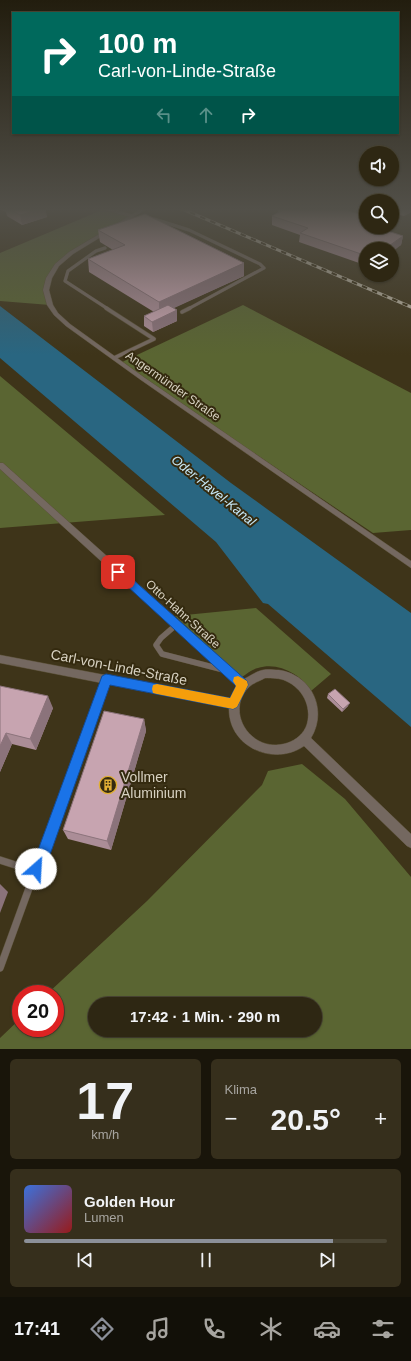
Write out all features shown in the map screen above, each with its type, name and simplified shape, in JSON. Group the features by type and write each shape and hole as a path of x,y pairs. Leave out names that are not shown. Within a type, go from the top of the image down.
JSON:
{"street":[{"name":"Angermünder Straße","path":"66,257 52,272 47,284 48,300 56,314 68,325 411,565"},
{"name":"Otto-Hahn-Straße","path":"0,465 243,685"},
{"name":"Carl-von-Linde-Straße","path":"0,659 233,704"},
{"path":"276,674 289,678 299,684 308,694 313,705 314,717 312,729 305,739 295,746 282,750 269,750 256,745 245,738 238,727 234,716 233,704 243,685 258,676 276,674"},
{"path":"305,739 411,842"}],"lane":[{"path":"88,257 68,271 65,281 154,339 114,358"},
{"path":"182,312 264,268 260,264 245,257"},
{"path":"176,625 161,638 156,645 157,649 162,654 228,671"},
{"path":"0,968 36,869 39,866 106,679"},
{"path":"0,860 31,870 36,869"}],"green space":[{"path":"0,257 67,257 55,268 49,278 47,284 47,295 50,305 0,301"},
{"path":"243,305 411,393 411,530 373,533 120,363"},
{"path":"0,376 165,515 0,528"},
{"path":"256,608 331,674 311,691 296,675 273,666 266,666 252,670 242,677 175,616"},
{"path":"302,764 345,799 411,877 411,1049 0,1049 0,1038 12,1027 12,1037 64,1037 64,985 57,985 147,901 262,785 268,771"}],"water":[{"name":"Oder-Havel-Kanal","path":"0,306 231,483 411,613 411,727 268,604 263,603 216,542 0,358"}],"building":[{"path":"93,257 232,257 244,263 159,302 88,259"},
{"path":"168,305 177,310 152,322 144,316"},
{"path":"0,686 48,696 30,739 6,733 0,746"},
{"path":"335,689 350,703 343,709 328,694"},
{"name":"Vollmer Aluminium","path":"104,711 144,719 107,841 63,830"}],"railway":[{"path":"294,257 411,307"}],"slow traffic":[{"path":"157,689 233,704 243,685 238,681"}],"place":[{"name":"Vollmer Aluminium","path":"108,785"}],"route":[{"path":"36,869 39,866 106,679 233,704 243,685 118,572"}]}
